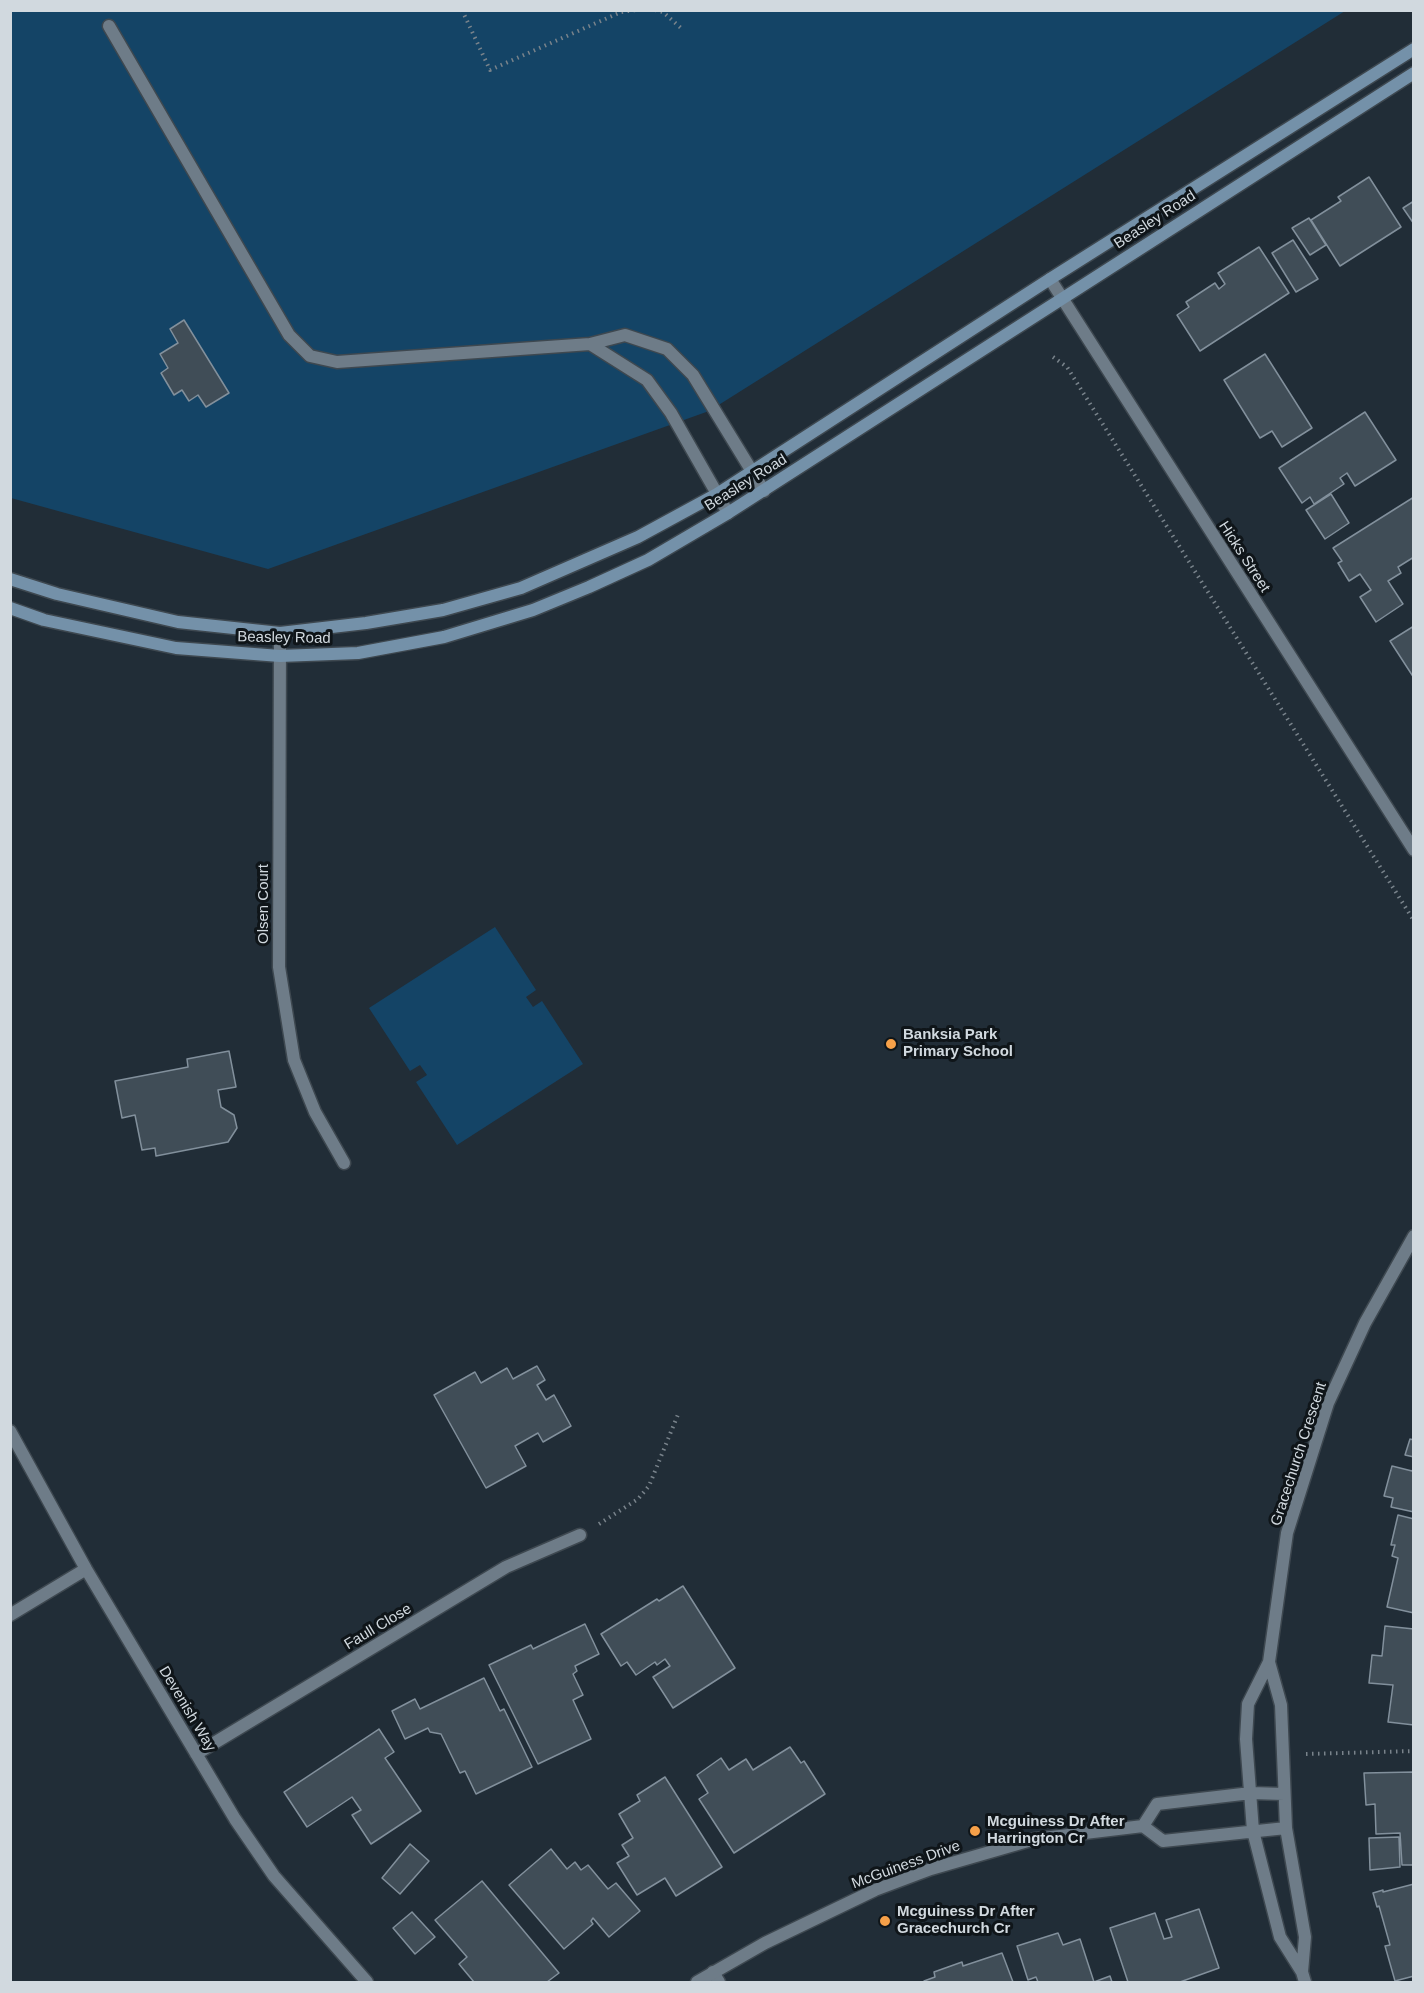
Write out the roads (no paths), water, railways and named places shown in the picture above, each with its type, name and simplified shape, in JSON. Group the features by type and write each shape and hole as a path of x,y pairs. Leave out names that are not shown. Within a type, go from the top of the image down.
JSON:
{"main road":[{"name":"Beasley Road","path":"10,579 57,594 178,622 280,633 366,624 432,612 521,588 638,537 717,494 1413,49"},
{"name":"Beasley Road","path":"10,608 45,620 176,648 280,656 358,653 444,637 533,610 648,560 728,513 1413,73"}],"street":[{"path":"109,26 289,335 310,356 337,362 590,344 625,335 667,349 693,375 764,491"},
{"name":"Hicks Street","path":"1050,279 1413,850"},
{"path":"590,344 647,380 671,413 728,513"},
{"name":"Olsen Court","path":"280,633 279,967 294,1060 315,1112 344,1163"},
{"name":"Gracechurch Crescent","path":"1304,1977 1280,1937 1253,1831 1246,1739 1248,1704 1269,1662 1287,1533 1328,1403 1365,1323 1413,1236"},
{"name":"Devenish Way","path":"10,1431 86,1569 235,1819 274,1876 367,1983"},
{"name":"Faull Close","path":"196,1754 506,1567 580,1535"},
{"path":"10,1615 86,1569"},
{"name":"Gracechurch Crescent","path":"1269,1662 1281,1705 1286,1828 1305,1937 1304,1977"},
{"path":"1284,1794 1251,1793 1158,1804 1143,1826 1163,1841 1286,1828"},
{"name":"McGuiness Drive","path":"697,1983 716,1977 765,1942 875,1890 931,1869 1035,1839 1143,1826"}],"place":[{"name":"Banksia Park Primary School","path":"891,1044"},
{"name":"Mcguiness Dr After Harrington Cr","path":"975,1831"},
{"name":"Mcguiness Dr After Gracechurch Cr","path":"885,1921"}]}
